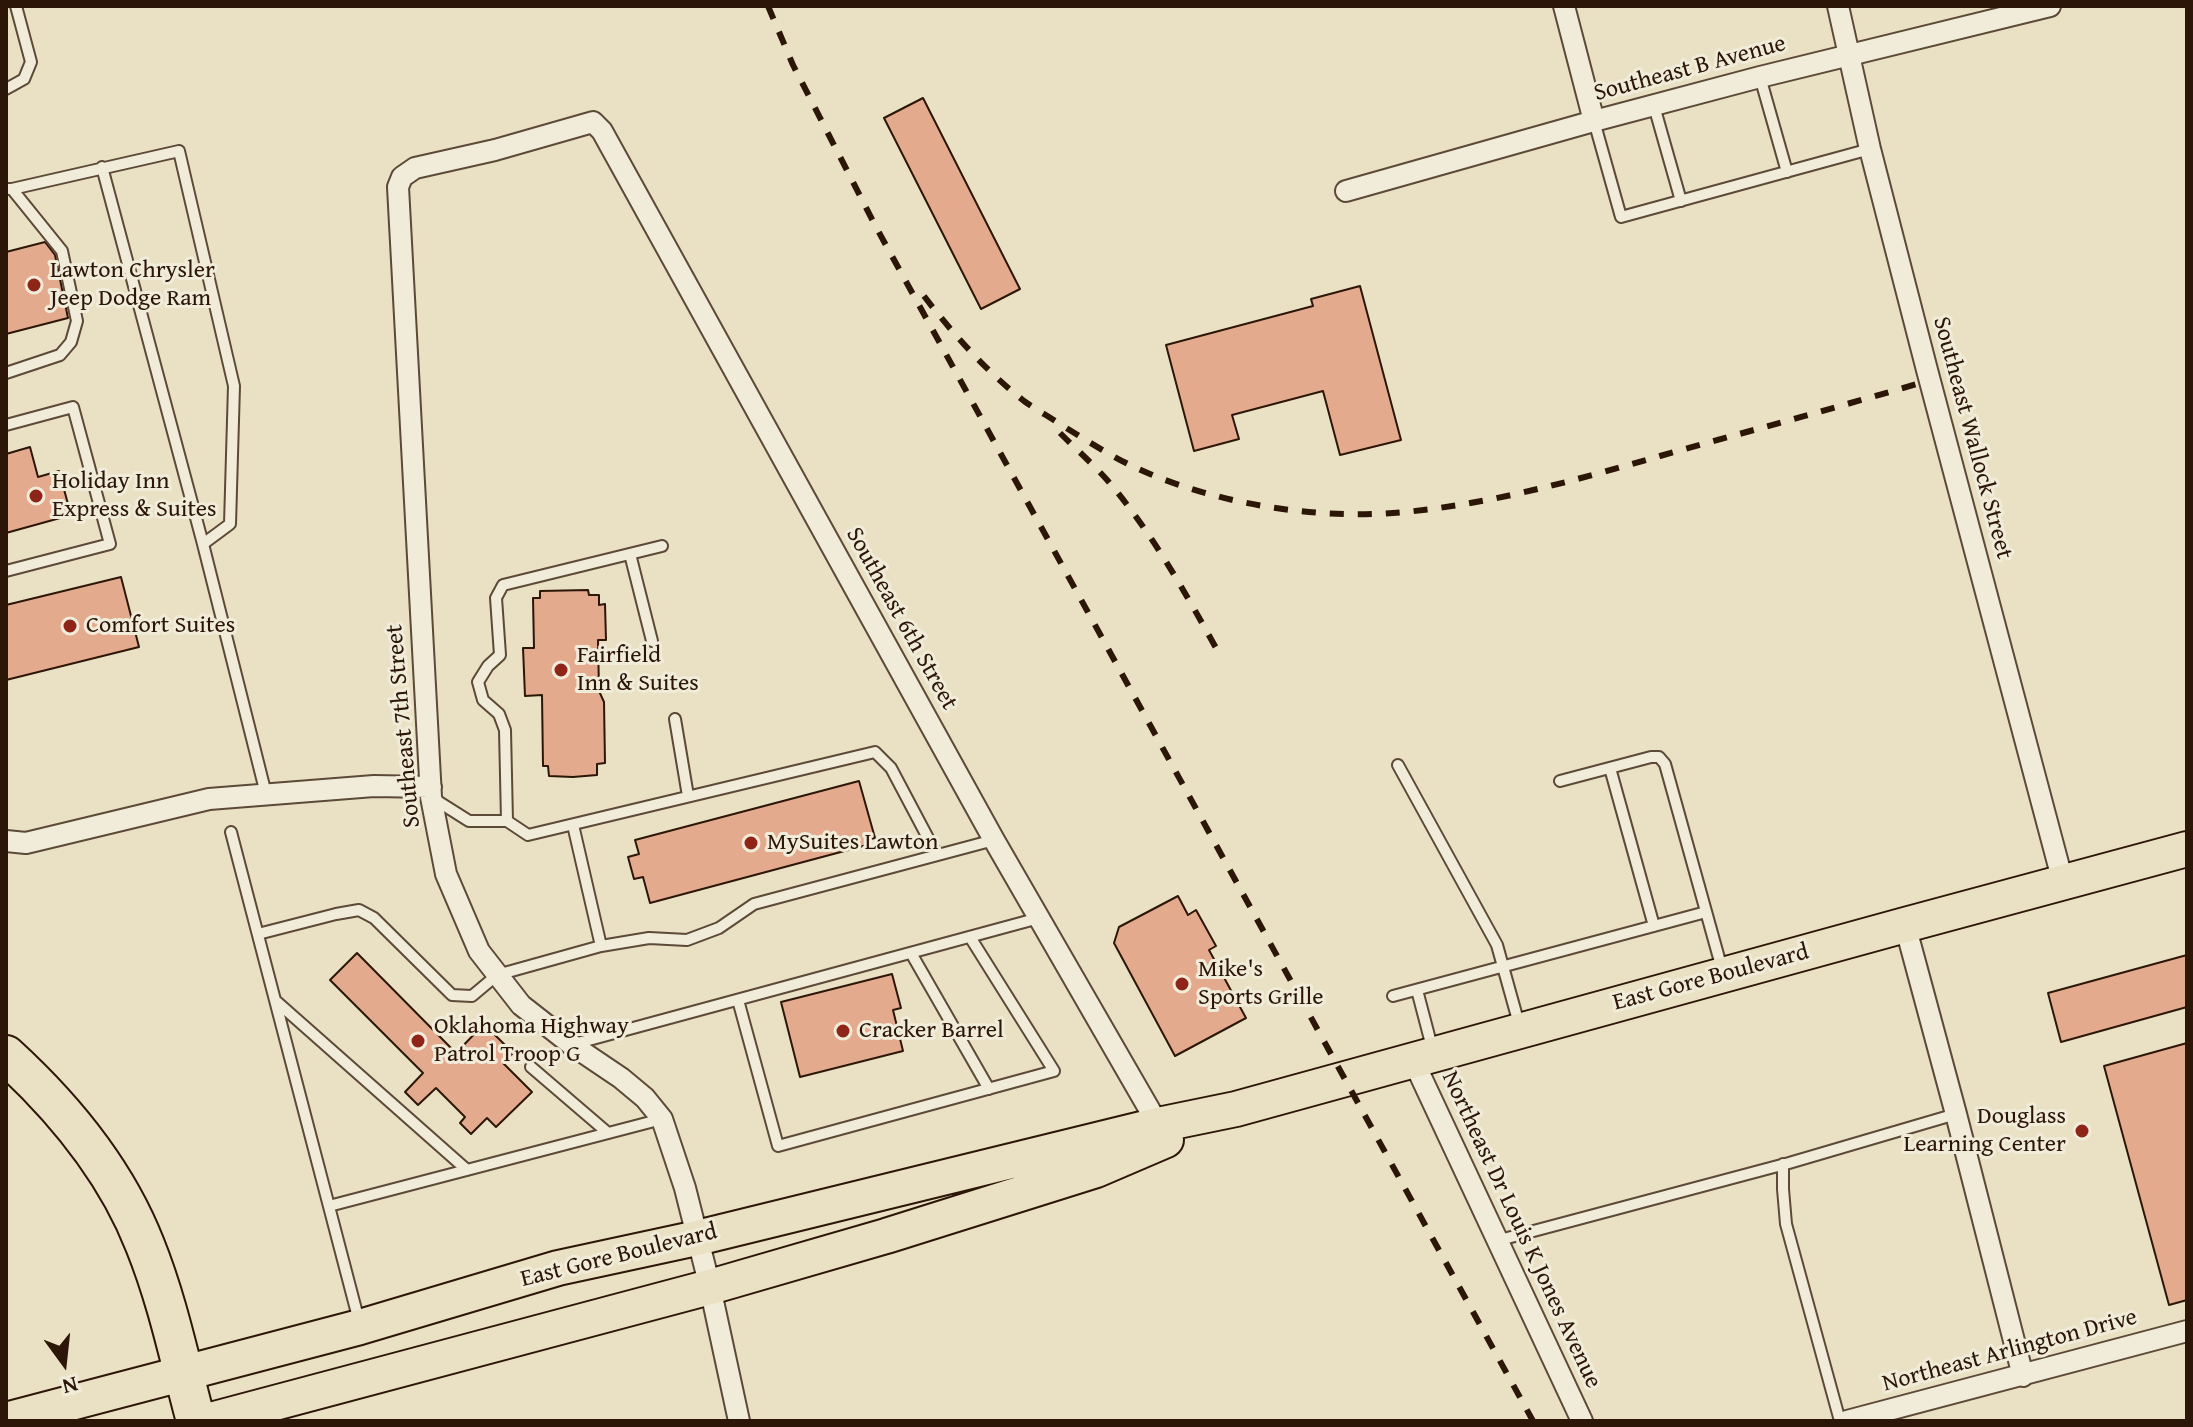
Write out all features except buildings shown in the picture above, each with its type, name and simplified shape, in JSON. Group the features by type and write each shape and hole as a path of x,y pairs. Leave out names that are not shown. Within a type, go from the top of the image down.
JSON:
{"highway":[{"path":"6,1055 47,1095 78,1132 119,1193 157,1277 196,1421"}],"main road":[{"name":"East Gore Boulevard","path":"6,1420 360,1327 558,1268 1162,1132 1423,1057 2187,849"},
{"name":"East Gore Boulevard","path":"207,1421 710,1287 886,1236 1096,1170 1162,1132"},
{"path":"360,1327 374,1377"}],"street":[{"path":"1564,6 1594,121"},
{"name":"Southeast Wallock Street","path":"1838,6 1870,149 2063,882"},
{"name":"Southeast B Avenue","path":"1346,191 1760,77 2050,6"},
{"name":"Southeast 6th Street","path":"415,168 495,150 593,122 602,131 994,840 1162,1132"},
{"name":"Southeast 7th Street","path":"415,168 402,177 398,187 431,792 446,874 479,951 521,1005 621,1078 645,1098 662,1119 675,1151 710,1287 739,1421"},
{"path":"6,841 26,843 209,799 374,786 431,792"},
{"path":"1905,925 2023,1376"},
{"name":"Northeast Dr Louis K Jones Avenue","path":"1423,1057 1496,1241 1582,1421"},
{"name":"Northeast Arlington Drive","path":"1847,1421 2187,1331"}],"lane":[{"path":"6,89 24,79 31,62 16,6"},
{"path":"1760,77 1787,172"},
{"path":"1654,106 1681,201"},
{"path":"1594,121 1621,217 1870,149"},
{"path":"6,373 60,355 71,342 77,321 62,251 9,190 179,151 234,386 230,524 203,544"},
{"path":"102,167 266,794"},
{"path":"6,425 73,407 110,544 6,571"},
{"path":"507,821 505,730 499,714 483,700 478,682 500,655 496,598 503,585 662,546"},
{"path":"630,554 652,641"},
{"path":"675,719 688,796"},
{"path":"431,792 469,821 507,821 528,835 875,752 891,768 937,855"},
{"path":"1560,781 1651,757 1659,757 1665,764 1723,975"},
{"path":"1398,765 1497,945 1521,1030"},
{"path":"1610,768 1654,926"},
{"path":"573,825 601,946"},
{"path":"231,832 360,1327"},
{"path":"258,934 359,910 374,918 452,995 472,996 497,975 601,946 649,938 687,940 719,928 754,904 994,840"},
{"path":"1393,996 1706,912"},
{"path":"572,1045 1039,918"},
{"path":"738,1000 778,1146 1054,1071 970,937"},
{"path":"911,953 989,1089"},
{"path":"1417,990 1423,1057"},
{"path":"275,1000 467,1170"},
{"path":"531,1067 608,1133"},
{"path":"1496,1241 1956,1114"},
{"path":"329,1206 662,1119"},
{"path":"1783,1164 1786,1224 1840,1421"}],"railway":[{"path":"768,6 793,65 876,227 1533,1421"},
{"path":"924,296 996,377 1024,401 1104,451 1150,474 1207,494 1269,507 1332,514 1427,510 1528,491 1917,384"},
{"path":"1060,433 1108,481 1140,523 1169,566 1221,657"}],"place":[{"name":"Lawton Chrysler Jeep Dodge Ram","path":"34,285"},
{"name":"Holiday Inn Express & Suites","path":"36,496"},
{"name":"Comfort Suites","path":"70,626"},
{"name":"Fairfield Inn & Suites","path":"561,670"},
{"name":"MySuites Lawton","path":"751,843"},
{"name":"Mike's Sports Grille","path":"1182,984"},
{"name":"Cracker Barrel","path":"843,1031"},
{"name":"Oklahoma Highway Patrol Troop G","path":"418,1041"},
{"name":"Douglass Learning Center","path":"2082,1131"}]}
